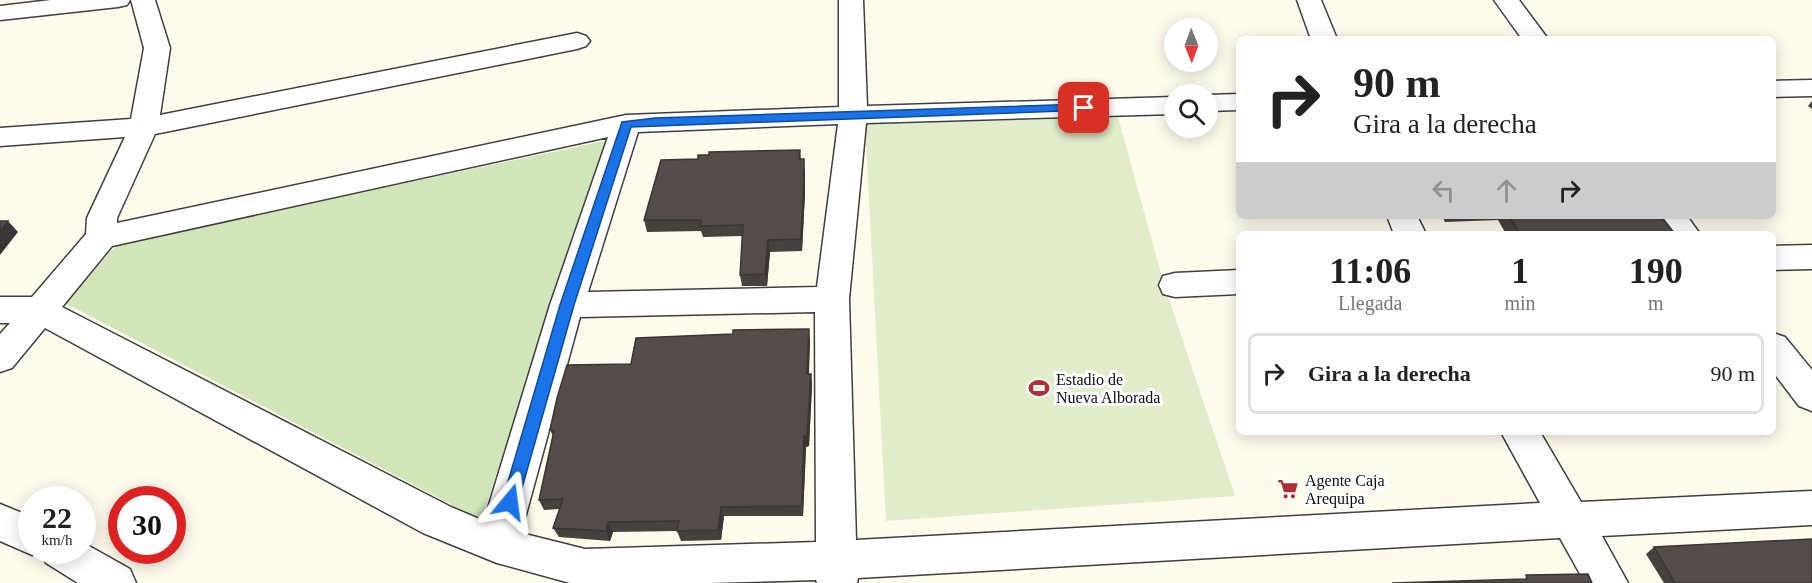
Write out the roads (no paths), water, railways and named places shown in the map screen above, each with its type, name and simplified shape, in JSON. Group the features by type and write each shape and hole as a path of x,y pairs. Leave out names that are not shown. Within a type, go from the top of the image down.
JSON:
{"street":[{"path":"0,13 118,0"},
{"path":"102,237 102,218 144,127 157,48 143,0"},
{"path":"837,572 832,299 853,115 851,0"},
{"path":"1309,0 1323,36"},
{"path":"1506,0 1532,36"},
{"path":"0,137 144,127 578,40"},
{"path":"1776,89 1812,88"},
{"path":"1218,103 1236,102"},
{"path":"0,358 102,237 626,124 655,121 1164,105"},
{"path":"497,546 567,305 626,124"},
{"path":"1672,219 1682,231"},
{"path":"1776,258 1812,257"},
{"path":"1175,285 1236,282"},
{"path":"567,305 832,299"},
{"path":"0,310 39,310 437,520 497,546 585,567 837,572 1569,518 1812,508"},
{"path":"1776,351 1812,396"},
{"path":"1522,435 1607,583"},
{"path":"0,522 18,530"},
{"path":"84,564 116,583"}],"place":[{"name":"Estadio de Nueva Alborada","path":"1039,388"},
{"name":"Agente Caja Arequipa","path":"1288,489"}]}
